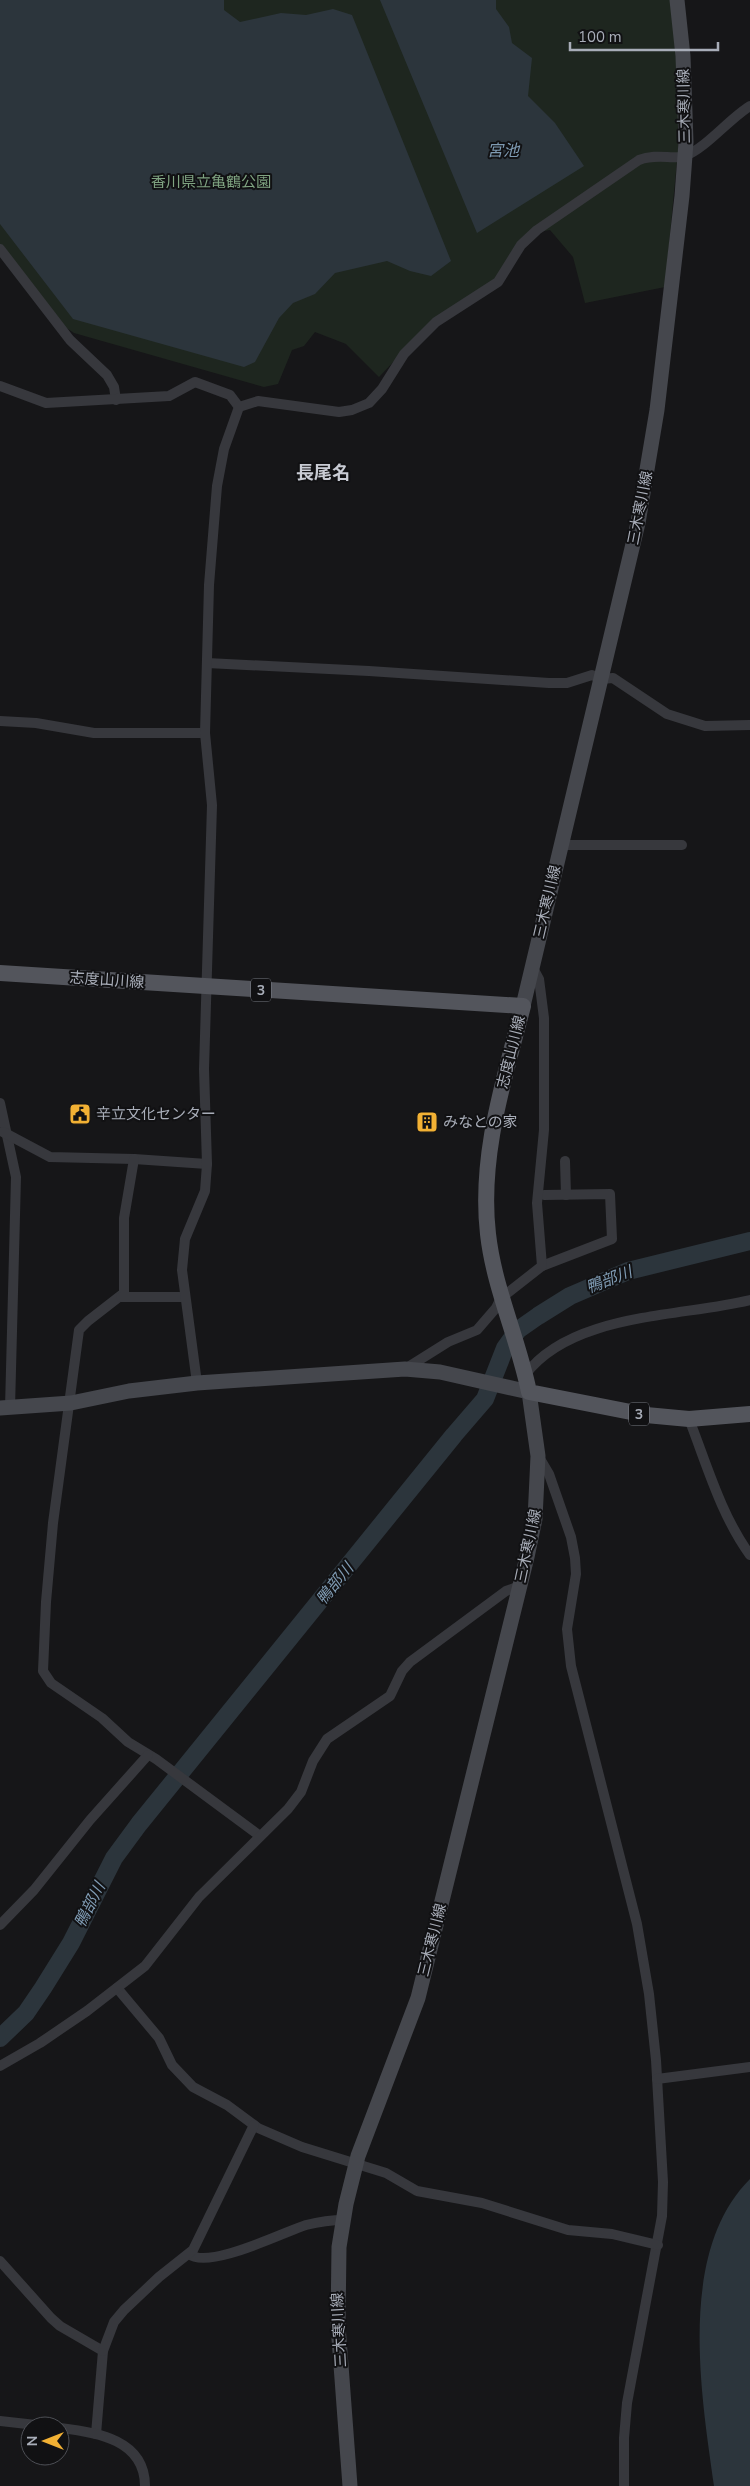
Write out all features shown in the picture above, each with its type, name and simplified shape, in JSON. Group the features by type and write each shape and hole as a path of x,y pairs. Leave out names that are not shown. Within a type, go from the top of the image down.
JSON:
{"main road":[{"name":"三木寒川線","path":"523,1006 638,523 655,420 682,196 685,92 677,0"},
{"name":"志度山川線","path":"0,973 523,1006 502,1085 486,1175 488,1233 502,1301 525,1373 529,1392"},
{"path":"5,1408 71,1403 129,1391 197,1384 405,1369 421,1369 455,1375 529,1392"},
{"name":"三木寒川線","path":"350,2486 338,2325 337,2284 344,2220 355,2165 418,1998 520,1586 535,1518 538,1456 529,1392"},
{"name":"3","path":"529,1392 646,1415 689,1419 750,1414"}],"street":[{"path":"239,407 258,401 339,412 352,410 369,403 382,389 404,354 436,322 498,282 521,245 537,230 639,160 651,156 684,156 714,136 750,106"},
{"path":"0,248 70,340 107,375 114,387 116,400"},
{"path":"0,386 46,403 169,396 195,382 230,395 239,407"},
{"path":"197,1384 184,1297 182,1270 185,1239 205,1191 207,1164 204,1069 205,986 212,805 205,733 209,585 217,486 224,449 239,407"},
{"path":"207,663 549,683 567,683 592,675 601,679 613,678 667,714 716,728 750,725"},
{"path":"0,721 36,723 94,733 205,733"},
{"path":"560,845 682,845"},
{"path":"532,966 539,979 544,1018 544,1130 537,1203 542,1266"},
{"path":"0,1104 3,1132 16,1177 5,1408"},
{"path":"3,1132 50,1157 134,1159 207,1164"},
{"path":"134,1159 124,1218 124,1293 79,1330 54,1523 46,1602 43,1670 51,1683 102,1718 128,1742 152,1757 260,1836"},
{"path":"565,1161 566,1195"},
{"path":"405,1369 448,1342 477,1330 502,1301 542,1266 612,1239 610,1194 544,1195"},
{"path":"121,1297 184,1297"},
{"path":"525,1373 536,1361 567,1339 598,1328 750,1300"},
{"path":"689,1419 725,1512 737,1537 750,1555"},
{"path":"538,1456 549,1474 574,1551 576,1574 567,1629 568,1652 637,1924 649,1994 657,2079 663,2182 662,2216 627,2403 624,2438 624,2486"},
{"path":"0,2066 40,2043 118,1988 145,1966 198,1897 295,1800 316,1756 327,1739 390,1696 402,1671 410,1662 506,1591 520,1586"},
{"path":"0,1925 34,1890 90,1820 152,1757"},
{"path":"118,1988 159,2038 172,2065 194,2087 227,2105 254,2125 302,2148 386,2173 424,2192 482,2202 568,2230 612,2234 658,2245"},
{"path":"657,2079 750,2066"},
{"path":"96,2434 103,2351 114,2322 124,2310 159,2278 189,2254 201,2237 254,2125"},
{"path":"189,2254 200,2258 230,2253 305,2225 344,2220"},
{"path":"0,2261 50,2318 60,2326 103,2351"},
{"path":"0,2421 20,2423"},
{"path":"70,2430 96,2434 126,2446 138,2459 145,2474 145,2486"}],"green space":[{"name":"香川県立亀鶴公園","path":"0,0 671,0 681,84 678,150 665,287 585,303 573,257 550,230 532,233 495,284 436,317 379,377 346,344 315,332 304,346 292,350 278,384 264,387 74,333 59,323 0,248"}],"water":[{"path":"0,0 224,0 224,10 240,22 281,13 306,15 333,9 352,15 451,261 431,276 410,271 387,261 335,273 315,294 293,303 279,318 255,362 244,367 73,319 0,224"},
{"name":"宮池","path":"380,0 496,0 496,9 509,27 512,43 532,58 528,96 555,123 584,166 477,233"},
{"path":"750,2179 750,2486 714,2486 700,2367 700,2325 703,2284 712,2245 727,2209"}],"waterway":[{"name":"鴨部川","path":"0,2038 26,2013 43,1988 71,1943 114,1858 139,1824 485,1399 505,1348 518,1330 570,1296 628,1271 750,1241"}],"place":[{"name":"辛立文化センター","path":"80,1114"},
{"name":"みなとの家","path":"427,1122"}],"district":[{"name":"長尾名","path":"323,473"}]}
